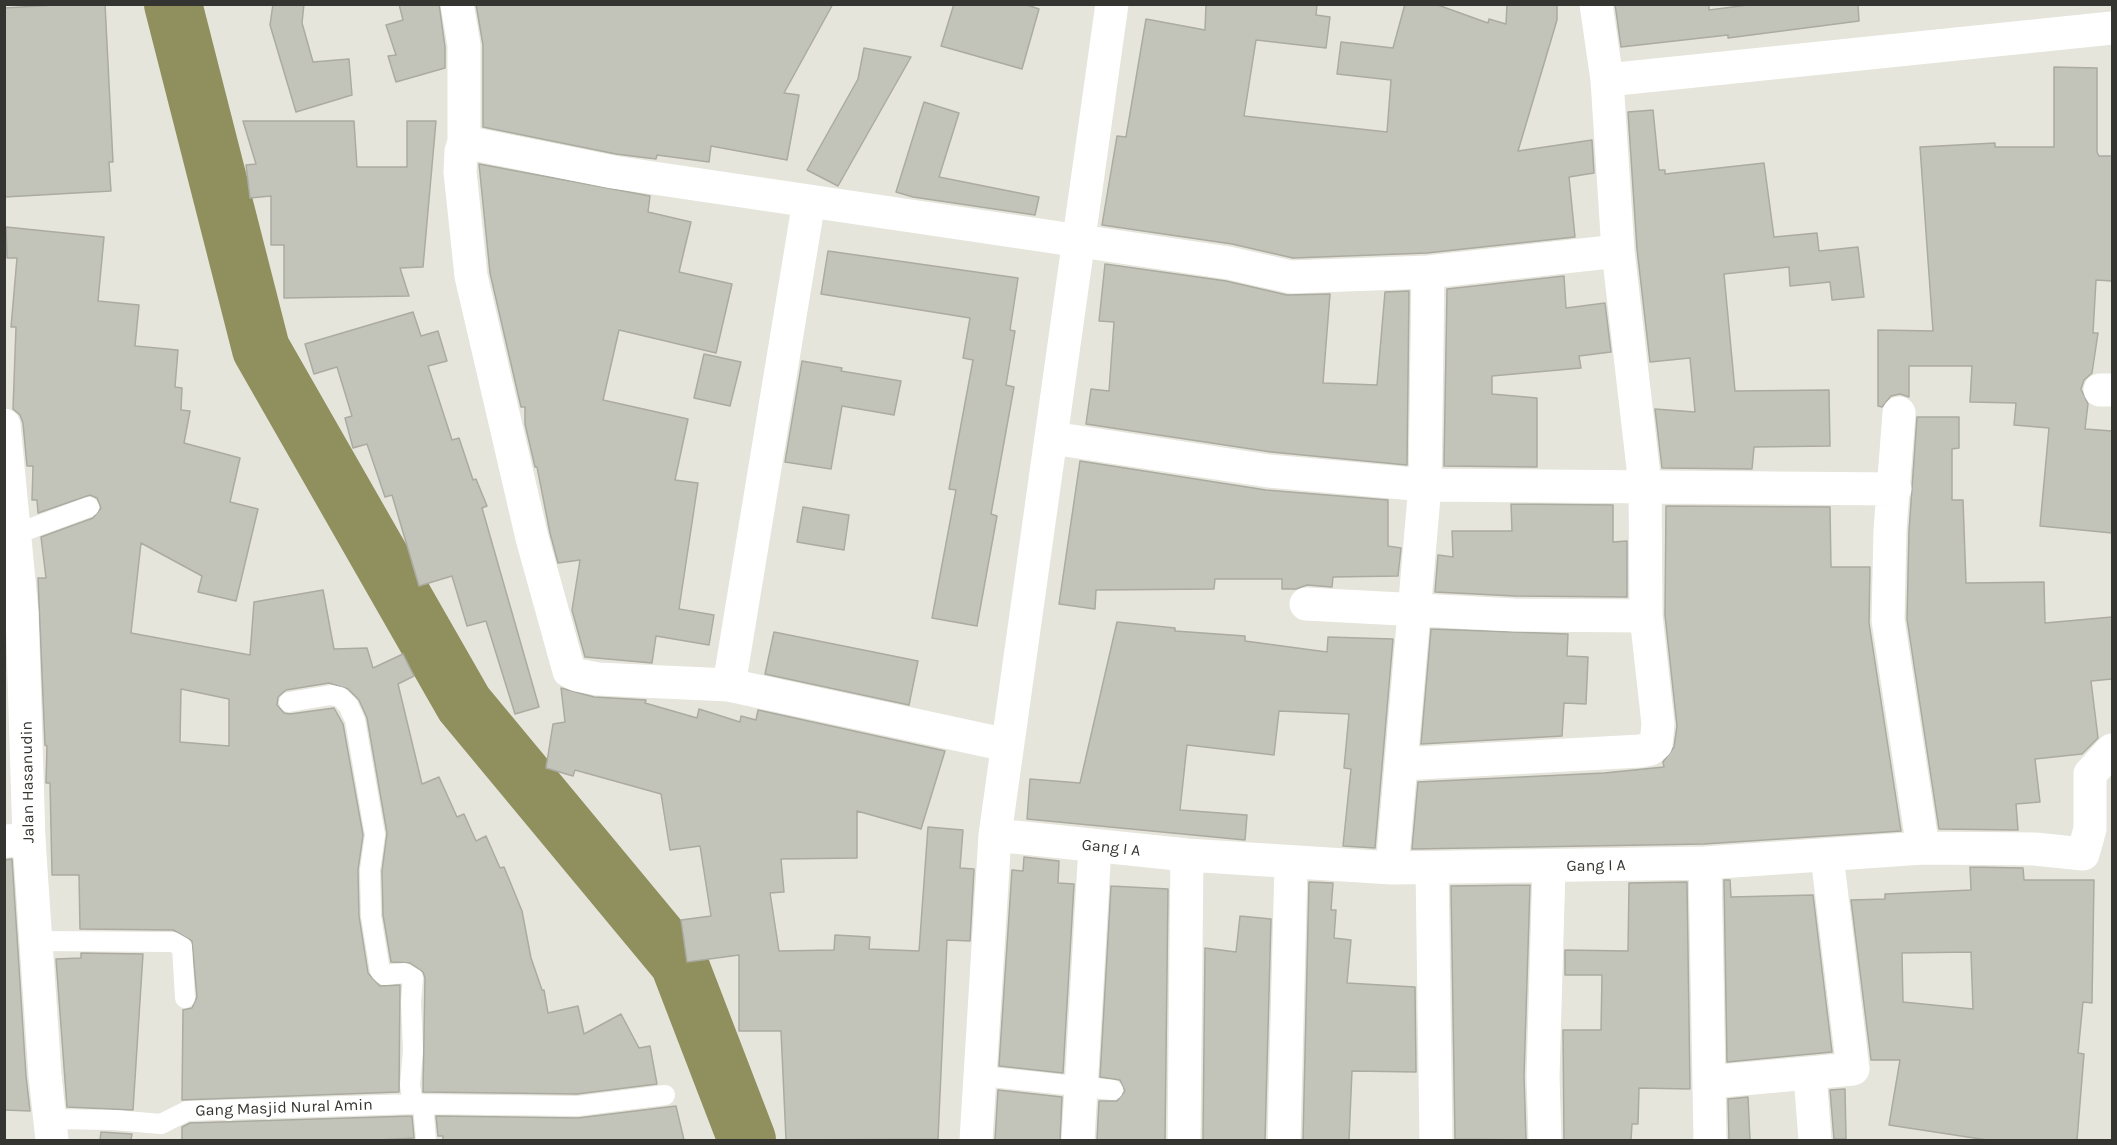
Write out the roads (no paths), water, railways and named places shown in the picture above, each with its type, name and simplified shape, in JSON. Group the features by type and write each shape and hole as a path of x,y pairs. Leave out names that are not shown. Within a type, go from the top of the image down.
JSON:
{"street":[{"path":"457,4 464,45 464,142 460,172 471,276 532,538 569,671 598,679 729,685 1007,745"},
{"path":"976,1140 982,1076 995,835 1112,4"},
{"path":"1401,764 1650,749 1656,744 1658,724 1646,616 1645,485 1618,251 1607,80 1596,4"},
{"path":"1607,80 2112,28"},
{"path":"464,142 613,172 1229,263 1291,277 1428,272 1618,251"},
{"path":"729,685 809,201"},
{"path":"1392,868 1425,485 1428,272"},
{"path":"1899,413 1895,489 1890,530 1888,620 1923,848"},
{"path":"1052,438 1269,471 1425,485 1645,485 1895,489"},
{"name":"Jalan Hasanudin","path":"5,445 13,535 14,613 33,707 17,841 36,941 51,1130"},
{"path":"1306,604 1414,611 1646,616"},
{"name":"Gang I A","path":"995,835 1291,864 1392,868 1705,863 1923,848 2035,849 2083,854 2090,829 2090,774 2112,750"},
{"path":"1078,1140 1095,846"},
{"path":"1184,1140 1187,855"},
{"path":"1709,1082 1810,1075 1852,1069 1827,856"},
{"path":"1705,863 1710,1140"},
{"path":"1284,1140 1291,864"},
{"path":"1545,1140 1543,1077 1549,867"},
{"path":"1432,868 1436,1140"},
{"path":"1810,1075 1815,1140"}],"lane":[{"path":"13,535 89,507"},
{"path":"289,702 331,695 340,697 348,705 356,720 375,835 370,870 371,905 380,971 384,975 404,973 413,978 411,1002 413,1050 410,1085 418,1104 426,1140"},
{"path":"36,941 173,942 182,947 185,998"},
{"path":"982,1076 1113,1090"},
{"name":"Gang Masjid Nural Amin","path":"51,1130 114,1120 161,1124 188,1111 418,1104 578,1106 665,1095"}],"waterway":[{"path":"173,4 261,349 464,704 679,963 747,1140"}]}
